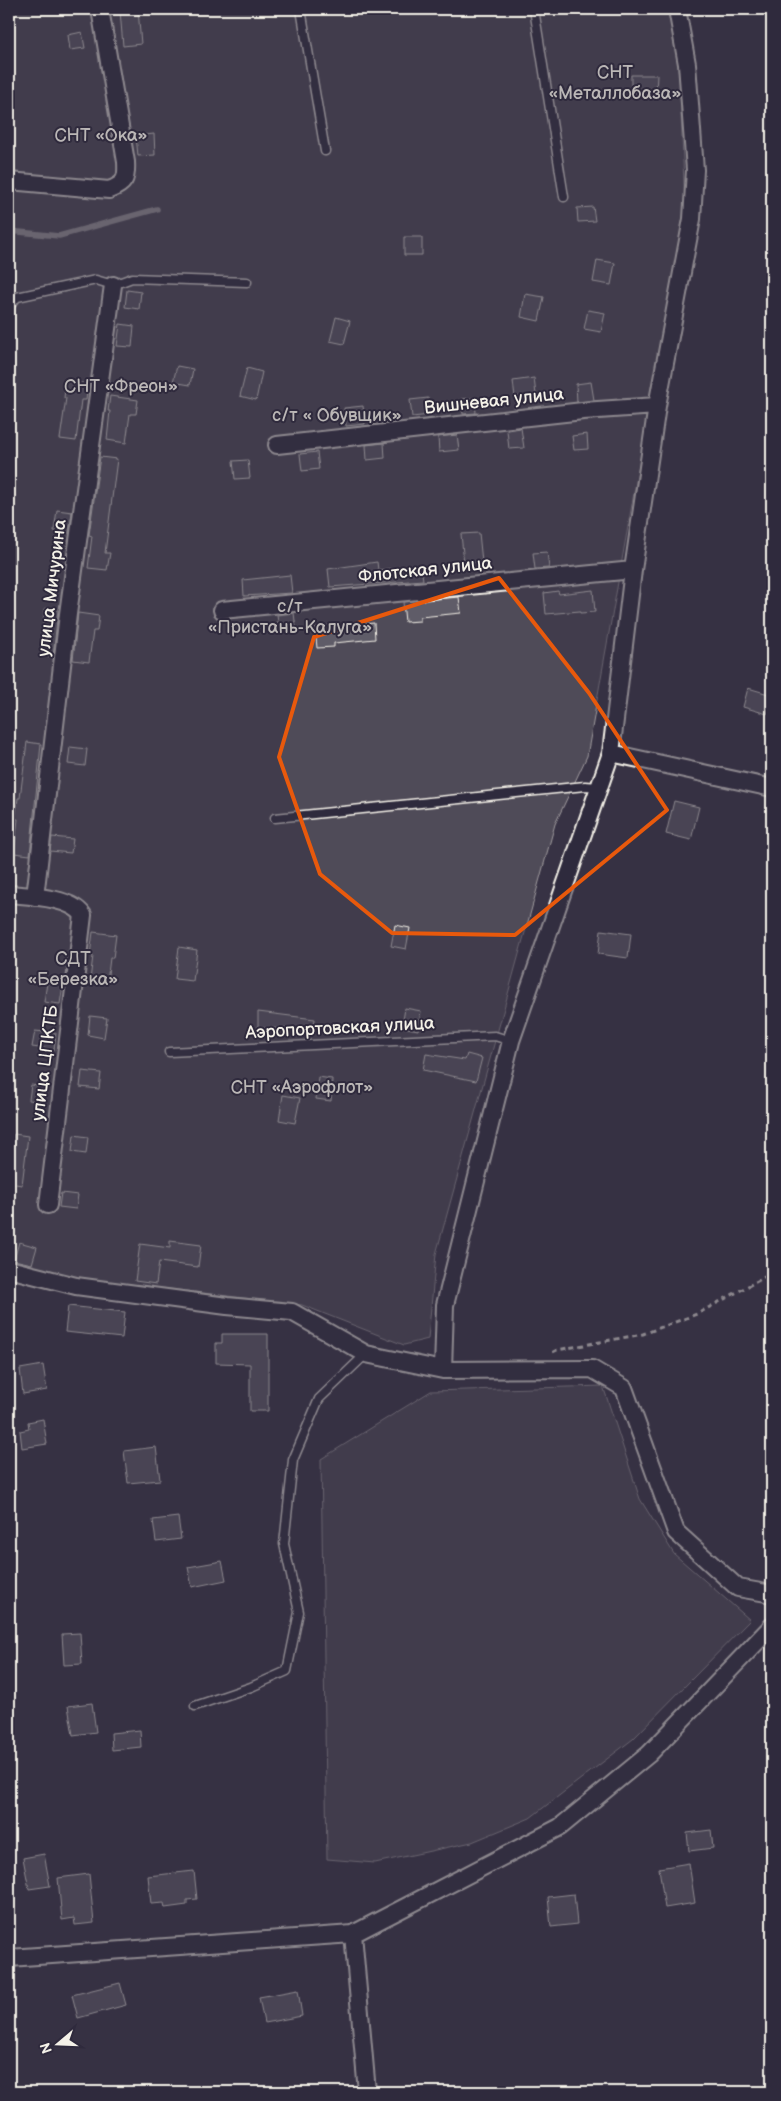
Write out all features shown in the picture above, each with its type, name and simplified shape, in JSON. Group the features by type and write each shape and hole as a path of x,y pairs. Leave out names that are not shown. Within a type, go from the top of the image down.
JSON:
{"street":[{"path":"9,181 109,190 119,186 127,176 100,9"},
{"path":"443,1370 445,1305 511,1041 611,753 632,570 657,406 692,219 694,170 687,64 677,9"},
{"name":"улица Мичурина","path":"35,897 67,624 112,285"},
{"name":"Вишневая улица","path":"276,445 583,411 657,406"},
{"name":"Флотская улица","path":"222,610 632,570"},
{"path":"611,753 772,788"},
{"name":"улица ЦПКТБ","path":"9,894 35,897 72,905 79,909 83,915 48,1205"},
{"path":"9,1269 76,1286 292,1312 366,1354 443,1370 592,1369 624,1388 676,1532 738,1588 772,1594"},
{"path":"9,1958 353,1934 560,1827 649,1754 772,1626"},
{"path":"353,1934 367,2092"}],"lane":[{"path":"301,9 325,150"},
{"path":"534,9 564,197"},
{"path":"9,307 17,297 96,280 112,285 132,278 247,282"},
{"path":"275,818 585,786 599,787"},
{"name":"Аэропортовская улица","path":"170,1052 495,1036 511,1041"},
{"path":"195,1706 251,1687 288,1671 299,1612 284,1544 293,1460 319,1400 366,1354"}],"path":[{"path":"549,1354 557,1350 643,1334 679,1321 697,1314 772,1273"}],"highlighted area":[{"path":"499,578 589,693 667,810 515,935 392,933 320,874 279,757 314,637"}],"green space":[{"path":"9,9 670,9 679,68 685,207 587,756 555,824 436,1254 428,1339 404,1345 302,1305 63,1276 9,1263"},
{"path":"603,1386 640,1499 674,1554 750,1620 633,1739 530,1818 472,1842 375,1863 327,1859 321,1459 431,1391"}],"building":[{"path":"138,10 141,44 123,46 120,11"},
{"path":"82,32 85,48 70,50 68,35"},
{"path":"631,75 657,75 656,93 631,92"},
{"path":"154,134 155,155 138,156 136,136"},
{"path":"593,207 595,221 578,222 577,208"},
{"path":"404,237 422,237 422,255 404,255"},
{"path":"597,260 615,263 611,285 593,282"},
{"path":"127,290 141,292 139,309 125,307"},
{"path":"525,294 544,297 539,321 521,317"},
{"path":"588,310 605,313 601,332 584,329"},
{"path":"336,317 350,321 344,344 330,341"},
{"path":"120,324 134,326 132,347 117,346"},
{"path":"177,366 193,369 190,385 173,382"},
{"path":"247,368 262,372 256,400 240,396"},
{"path":"534,378 536,395 515,397 513,381"},
{"path":"66,381 88,384 86,400 81,400 76,441 60,439 66,398 64,398"},
{"path":"591,382 594,400 577,402 576,384"},
{"path":"110,396 138,400 136,414 130,414 126,443 107,440"},
{"path":"428,398 430,415 412,417 410,400"},
{"path":"475,398 476,413 463,414 461,399"},
{"path":"363,406 365,424 346,426 344,408"},
{"path":"521,428 524,448 509,449 507,430"},
{"path":"587,434 588,449 574,450 572,436"},
{"path":"457,435 459,450 439,452 438,437"},
{"path":"384,443 385,458 367,460 366,445"},
{"path":"317,452 319,469 302,471 300,454"},
{"path":"100,457 117,459 105,553 110,553 107,570 88,568 92,536 89,535"},
{"path":"248,460 250,478 235,479 233,461"},
{"path":"57,510 72,512 69,533 54,531"},
{"path":"479,533 482,562 464,563 461,534"},
{"path":"547,552 549,568 535,569 533,553"},
{"path":"377,562 378,570 421,566 423,580 330,587 328,569"},
{"path":"290,575 292,593 244,596 243,580"},
{"path":"593,590 595,612 580,613 580,611 546,614 544,593 558,591 559,594"},
{"path":"459,597 461,613 420,617 420,621 405,622 403,602"},
{"path":"45,608 58,610 53,657 42,656 46,624 43,624"},
{"path":"78,613 99,616 97,631 93,631 89,662 73,660"},
{"path":"294,613 296,629 279,631 277,615"},
{"path":"374,623 375,639 334,643 334,647 317,648 315,627"},
{"path":"748,688 772,695 767,714 743,707"},
{"path":"27,742 41,744 30,855 14,853 18,819 15,819 18,798 20,798"},
{"path":"70,747 87,749 85,766 68,764"},
{"path":"674,801 699,807 691,840 666,834"},
{"path":"52,837 73,839 71,853 50,851"},
{"path":"395,925 410,928 406,949 391,946"},
{"path":"601,930 631,934 628,958 598,954"},
{"path":"93,932 116,935 113,958 110,958 107,982 90,980 93,956 90,955"},
{"path":"179,947 197,950 193,981 175,979"},
{"path":"47,983 63,985 60,1004 44,1002"},
{"path":"405,1008 421,1011 418,1030 402,1027"},
{"path":"258,1012 315,1019 314,1029 258,1028"},
{"path":"90,1016 107,1018 104,1038 88,1035"},
{"path":"35,1031 56,1033 54,1050 32,1047"},
{"path":"426,1054 465,1060 467,1054 482,1058 476,1081 423,1070"},
{"path":"82,1071 101,1073 99,1089 80,1087"},
{"path":"318,1077 332,1079 331,1101 316,1099"},
{"path":"31,1085 46,1087 44,1102 29,1100"},
{"path":"283,1095 300,1098 295,1123 279,1120"},
{"path":"14,1134 28,1136 22,1185 9,1183 9,1167"},
{"path":"74,1135 88,1137 86,1154 72,1152"},
{"path":"61,1193 78,1195 76,1209 59,1207"},
{"path":"170,1241 201,1245 198,1267 159,1262 156,1284 135,1281 140,1244 170,1248"},
{"path":"19,1242 37,1247 32,1264 14,1260"},
{"path":"68,1306 125,1312 122,1338 65,1332"},
{"path":"222,1334 268,1334 268,1411 250,1411 250,1364 216,1363 216,1343 222,1343"},
{"path":"43,1365 47,1390 23,1394 20,1369"},
{"path":"43,1419 47,1444 22,1448 20,1431 29,1429 28,1422"},
{"path":"156,1447 160,1480 128,1483 124,1451"},
{"path":"178,1517 181,1539 156,1542 153,1520"},
{"path":"222,1561 226,1580 192,1587 188,1567"},
{"path":"80,1633 82,1664 64,1665 62,1634"},
{"path":"92,1703 96,1732 73,1735 68,1706"},
{"path":"140,1730 141,1747 112,1750 111,1733"},
{"path":"711,1830 713,1848 689,1851 687,1833"},
{"path":"44,1854 50,1886 29,1889 23,1858"},
{"path":"689,1863 695,1903 665,1908 659,1868"},
{"path":"194,1871 197,1899 187,1900 187,1905 165,1908 164,1903 151,1904 148,1876"},
{"path":"89,1874 94,1923 75,1925 74,1918 62,1920 58,1878"},
{"path":"574,1894 577,1924 551,1927 548,1897"},
{"path":"120,1983 126,2005 78,2018 72,1995"},
{"path":"298,1990 302,2016 264,2023 259,1997"}],"waterway":[{"path":"9,231 59,236 157,209"}],"park label":[{"name":"СНТ «Металлобаза»","path":"615,82"},
{"name":"СНТ «Ока»","path":"101,135"},
{"name":"СНТ «Фреон»","path":"121,386"},
{"name":"с/т « Обувщик»","path":"337,415"},
{"name":"с/т «Пристань-Калуга»","path":"290,616"},
{"name":"СДТ «Березка»","path":"73,968"},
{"name":"СНТ «Аэрофлот»","path":"302,1087"}]}
